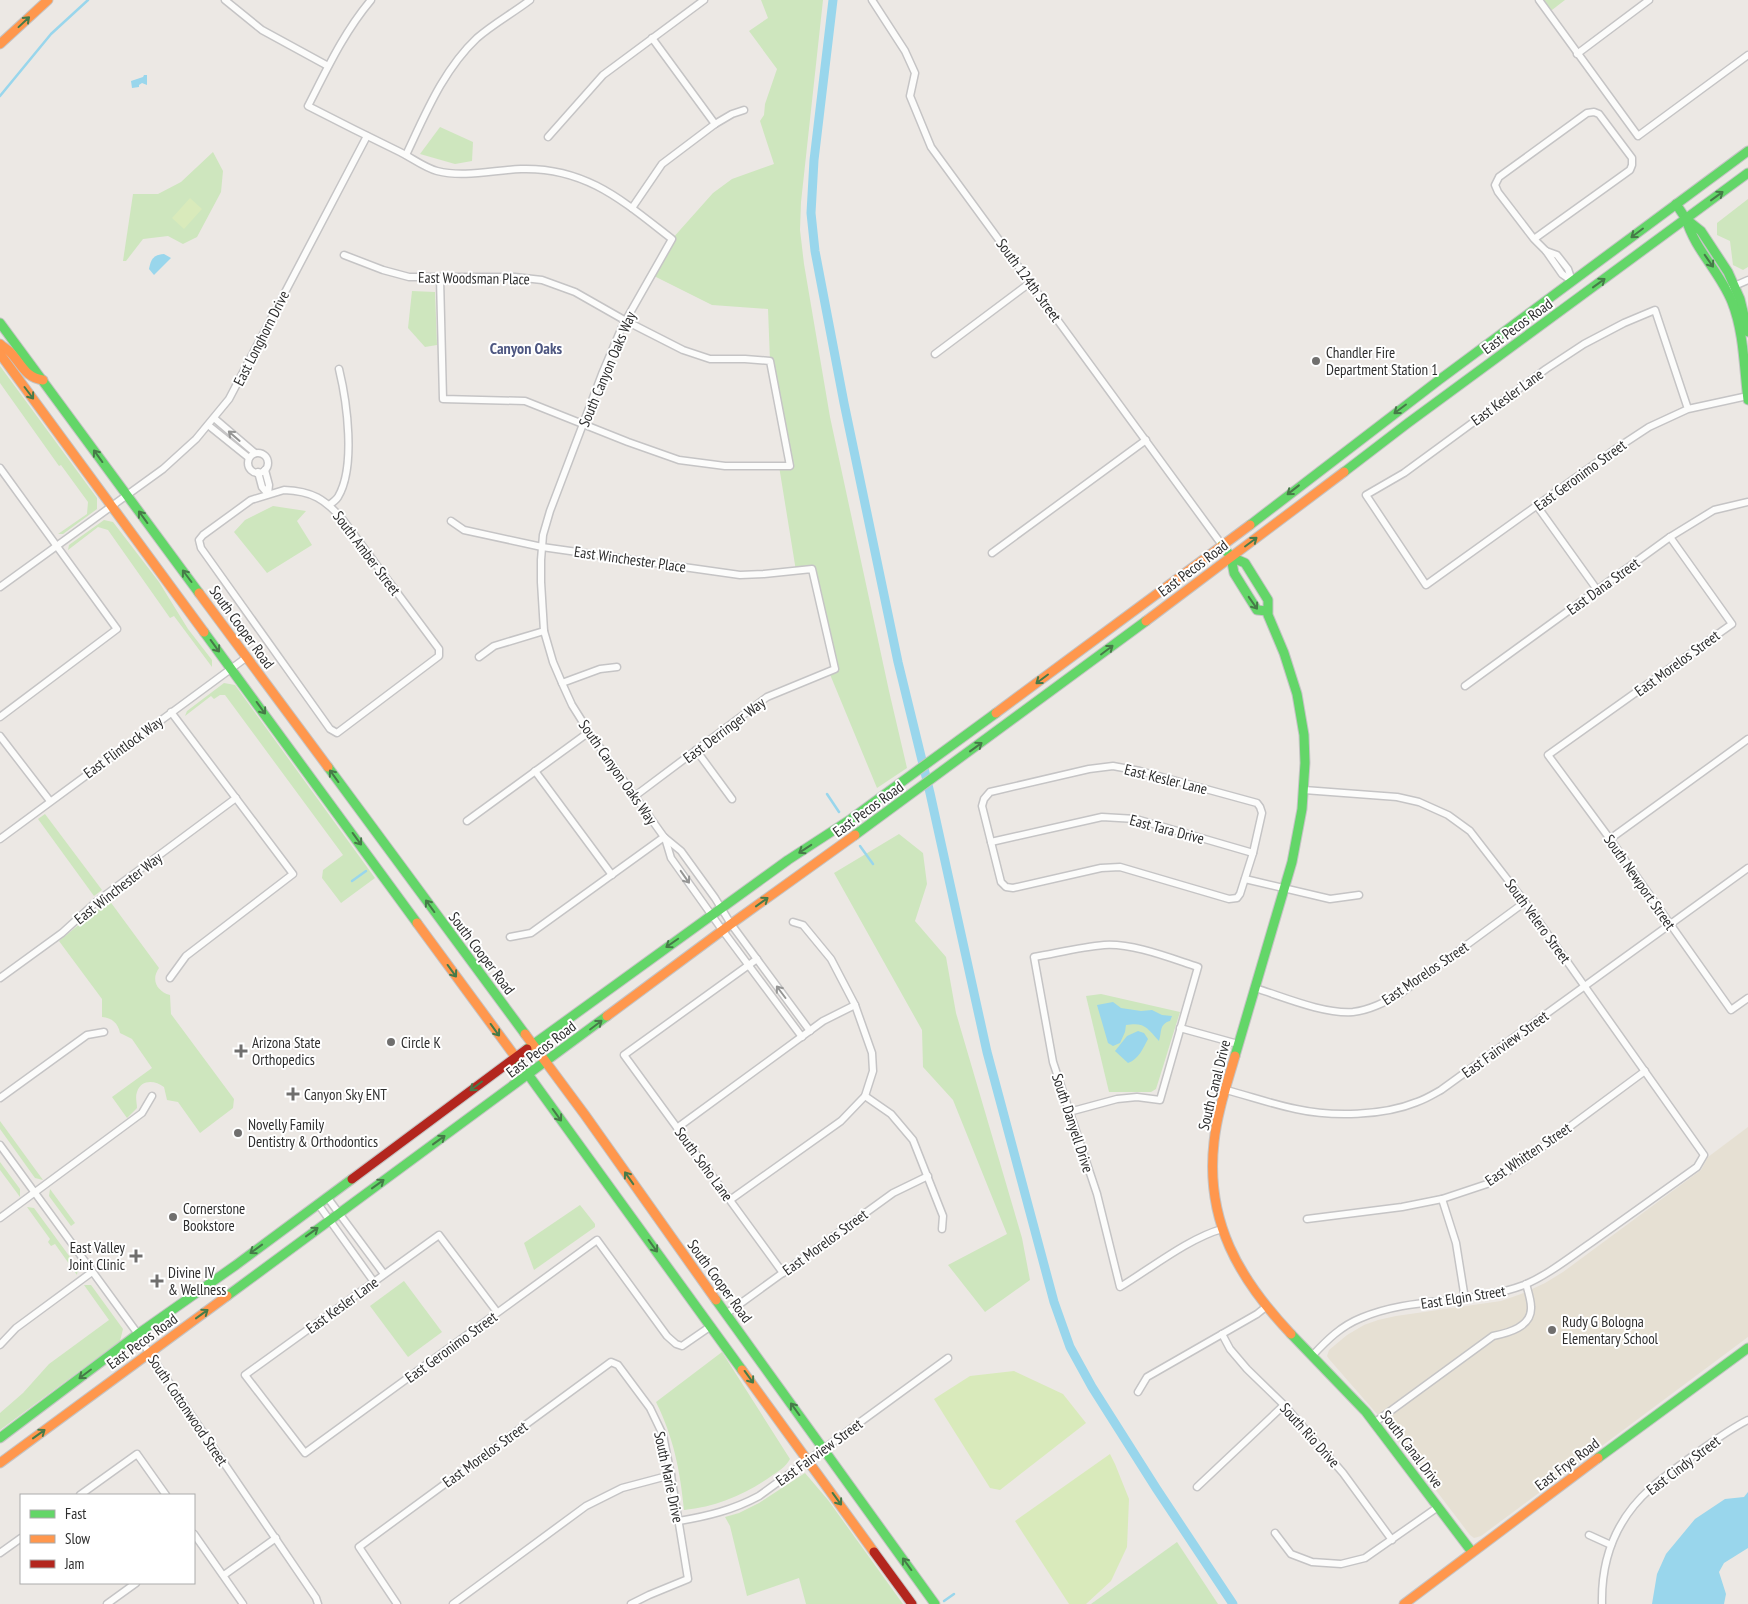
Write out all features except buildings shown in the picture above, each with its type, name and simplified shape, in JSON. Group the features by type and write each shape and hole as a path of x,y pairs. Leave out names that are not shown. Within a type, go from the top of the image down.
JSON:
{"main road":[{"path":"0,44 48,0"},
{"name":"East Pecos Road","path":"0,1438 532,1044 788,860 851,819 933,759 1222,545 1439,380 1748,152"},
{"name":"East Pecos Road","path":"0,1463 529,1075 731,924 921,788 1449,393 1748,173"},
{"path":"1676,204 1686,219 1700,231 1716,253 1748,332"},
{"path":"1572,281 1582,295"},
{"path":"1731,287 1739,325 1748,400"},
{"name":"South Cooper Road","path":"0,323 601,1137 935,1604"},
{"path":"0,344 9,351 32,378 43,380"},
{"path":"0,354 529,1075 912,1604"},
{"path":"1439,380 1449,393"},
{"path":"1222,545 1231,557 1234,573 1257,610 1267,611"},
{"name":"South Canal Drive","path":"1231,557 1245,563 1258,581 1268,600 1267,611 1286,658 1298,702 1305,755 1304,790 1298,834 1285,889 1238,1044 1217,1123 1214,1160 1216,1198 1222,1229 1246,1278 1267,1306 1374,1423 1472,1552"},
{"name":"East Frye Road","path":"1404,1604 1748,1348"}],"street":[{"path":"225,0 262,30 328,66 352,25 371,0"},
{"path":"406,156 434,96 453,65 477,38 530,0"},
{"name":"South 124th Street","path":"872,0 905,51 915,73 910,96 931,147 1222,545"},
{"path":"1539,0 1638,136 1748,55"},
{"path":"1577,54 1649,0"},
{"path":"548,137 603,76 701,1"},
{"path":"652,38 716,124"},
{"name":"South Canyon Oaks Way","path":"328,66 308,106 366,136 437,171 461,173 521,169 550,170 572,175 600,186 672,239 626,321 602,374 550,511 542,547 541,582 544,631 553,662 562,683 572,705 589,732 664,837 681,852 731,924 810,1031"},
{"path":"632,208 662,164 716,124 732,114 744,110"},
{"path":"1534,239 1630,170 1632,158 1599,114 1594,112 1587,113 1499,178 1495,185 1498,192 1534,239 1546,251 1557,256 1568,269 1572,281"},
{"name":"East Longhorn Drive","path":"0,587 163,469 196,439 229,400 366,136"},
{"name":"East Woodsman Place","path":"344,255 383,270 409,277 515,277 542,280 575,292 683,350 710,359 770,361 790,466 725,466 679,460 583,424"},
{"path":"440,278 443,399 525,401 583,424"},
{"path":"1731,287 1748,280"},
{"path":"935,354 1030,282"},
{"name":"East Kesler Lane","path":"1426,584 1366,495 1404,473 1546,369 1584,344 1624,323 1655,310 1688,409"},
{"path":"329,505 338,499 347,470 348,430 344,389 339,369"},
{"name":"East Geronimo Street","path":"1426,584 1649,427 1688,409 1748,396"},
{"path":"214,418 255,453 266,456 268,463 265,470 269,485 268,494"},
{"path":"208,425 249,458"},
{"path":"992,554 1146,440"},
{"path":"249,458 255,453"},
{"path":"249,458 249,466 254,471 265,470"},
{"path":"0,468 117,629 0,716"},
{"path":"258,472 262,487 268,494"},
{"name":"South Amber Street","path":"284,490 306,492 329,505 343,520 439,649 439,656 337,733 330,730 295,682 201,548 199,540 203,535 251,500 268,494 284,490"},
{"name":"East Dana Street","path":"1465,686 1670,537 1714,510 1748,502"},
{"path":"1537,506 1598,591"},
{"name":"East Winchester Place","path":"451,521 464,530 542,547 740,575 772,574 812,569"},
{"name":"East Morelos Street","path":"1548,755 1732,624 1670,537"},
{"name":"East Derringer Way","path":"635,796 768,697 835,669 812,569"},
{"path":"479,657 494,646 544,631"},
{"name":"East Flintlock Way","path":"0,839 247,657"},
{"path":"562,683 600,669 617,667"},
{"path":"170,978 186,956 294,874 172,712"},
{"path":"467,821 589,732"},
{"path":"0,736 50,801"},
{"path":"1610,839 1748,739"},
{"path":"696,750 732,799"},
{"name":"South Newport Street","path":"1548,755 1731,1010 1748,998"},
{"name":"East Kesler Lane","path":"991,842 982,806 984,799 990,792 1089,769 1113,766 1140,771 1257,804 1262,813 1253,853"},
{"path":"536,771 612,875"},
{"name":"South Velero Street","path":"1304,790 1398,797 1419,802 1448,815 1470,831 1486,849 1525,902 1704,1155"},
{"name":"East Winchester Way","path":"0,978 62,933 96,902 236,798"},
{"name":"East Tara Drive","path":"991,842 1102,817 1117,817 1136,819 1253,853"},
{"path":"510,937 531,933 664,837"},
{"name":"South Canyon Oaks Way","path":"664,837 671,858 802,1037"},
{"path":"991,842 1001,882 1006,887 1013,888 1101,868 1120,867 1229,899 1236,898 1240,894 1253,853"},
{"name":"East Fairview Street","path":"1226,1090 1297,1109 1328,1114 1389,1110 1416,1102 1442,1090 1669,923 1748,868"},
{"path":"1245,879 1330,899 1359,894"},
{"name":"East Morelos Street","path":"1255,988 1331,1010 1353,1012 1380,1005 1400,994 1525,902"},
{"path":"730,1200 841,1121 865,1096 874,1070 872,1053 855,1005 832,959 803,926 793,922"},
{"name":"South Danyell Drive","path":"1180,1028 1198,967 1158,954 1132,948 1105,945 1034,957 1053,1062 1097,1194 1120,1288 1197,1239 1210,1232 1222,1229"},
{"path":"748,965 757,959"},
{"name":"South Soho Lane","path":"748,965 624,1055 783,1272"},
{"path":"678,1128 823,1021 855,1005"},
{"path":"1069,1112 1118,1099 1137,1097 1160,1100 1180,1028 1238,1044"},
{"path":"0,1098 87,1035 104,1032"},
{"name":"East Whitten Street","path":"1308,1219 1402,1207 1442,1199 1487,1184 1518,1165 1645,1071"},
{"path":"0,1218 142,1113 152,1096"},
{"path":"865,1096 891,1114 913,1140 943,1216 942,1229"},
{"name":"South Cottonwood Street","path":"0,1146 138,1334 149,1353 276,1538 316,1598 318,1604"},
{"name":"East Elgin Street","path":"1312,1354 1337,1331 1360,1318 1380,1311 1465,1300 1497,1294 1526,1284 1556,1267 1697,1167 1704,1155"},
{"name":"East Morelos Street","path":"726,1314 894,1193 928,1176"},
{"path":"327,1197 384,1274"},
{"path":"1442,1199 1456,1243 1465,1300"},
{"path":"318,1204 374,1282"},
{"name":"East Kesler Lane","path":"305,1453 245,1375 439,1235 497,1312"},
{"name":"East Geronimo Street","path":"305,1453 596,1240 667,1336 676,1344 682,1346 711,1326"},
{"path":"351,1250 360,1242"},
{"path":"358,1260 368,1253"},
{"path":"0,1344 16,1328 92,1272"},
{"path":"1374,1423 1493,1336 1520,1328 1530,1315 1531,1308 1526,1284"},
{"path":"1138,1392 1147,1377 1257,1314 1267,1306"},
{"name":"South Rio Drive","path":"1222,1334 1230,1348 1248,1369 1284,1406 1343,1473 1392,1540"},
{"name":"East Fairview Street","path":"679,1521 712,1515 749,1502 948,1358"},
{"name":"East Morelos Street","path":"396,1604 359,1547 611,1362"},
{"name":"South Marie Drive","path":"611,1362 618,1365 650,1408 663,1435 688,1579 631,1604"},
{"path":"1198,1487 1284,1406"},
{"name":"East Cindy Street","path":"1602,1604 1602,1586 1608,1552 1617,1530 1630,1510 1652,1487 1720,1436 1748,1420"},
{"path":"81,1494 137,1454 165,1494"},
{"path":"453,1604 586,1506 622,1488 671,1475"},
{"path":"1275,1533 1291,1554 1312,1562 1341,1564 1365,1558 1438,1507"},
{"path":"1589,1535 1611,1545"},
{"path":"195,1538 244,1604"},
{"path":"224,1576 276,1538"},
{"path":"0,1553 20,1539"},
{"path":"107,1604 135,1584"}],"shaded area":[{"name":"Rudy G Bologna Elementary School","path":"1748,1127 1748,1337 1481,1536 1474,1538 1384,1422 1329,1359 1327,1356 1329,1350 1347,1335 1364,1325 1378,1320 1501,1301 1545,1283 1563,1272 1701,1170 1708,1157"}],"green space":[{"path":"761,0 823,0 801,202 800,230 830,417 907,768 877,788 829,672 835,669 812,569 796,571 779,466 790,466 770,361 768,309 712,305 652,275 672,239 713,193 732,179 774,164 760,121 764,115 765,104 777,69 749,31 768,18"},
{"path":"1539,0 1565,0 1548,13"},
{"path":"440,127 473,142 472,161 455,164 420,154"},
{"path":"213,152 223,171 221,192 197,237 183,244 168,236 143,239 126,261 123,261 133,194 158,194 181,182"},
{"path":"190,198 202,209 184,229 172,218"},
{"path":"1748,199 1748,267 1743,270 1733,265 1730,241 1717,235 1717,223"},
{"path":"412,291 435,292 437,345 425,347 408,328"},
{"path":"0,366 97,498 97,509 63,534 58,534 87,514 88,502 61,465 59,466 0,383"},
{"path":"273,506 306,511 297,521 312,545 267,573 234,532 245,520"},
{"path":"104,520 113,522 159,582 188,629 212,660 212,667 174,616 170,618 108,530 98,527 68,550 69,545"},
{"path":"224,683 235,685 375,878 341,903 322,878 323,870 343,855 225,695 220,695 214,699 211,696 185,716 187,711"},
{"path":"45,814 102,890 94,896 38,819"},
{"path":"899,834 923,853 927,884 915,921 946,957 956,1013 1022,1238 1030,1280 985,1312 948,1265 1007,1234 953,1100 923,1067 922,1030 834,873"},
{"path":"109,900 159,968 155,976 156,984 161,991 170,995 171,1014 234,1099 233,1108 200,1133 178,1102 167,1100 164,1087 157,1083 145,1083 139,1088 136,1096 137,1108 127,1118 112,1097 152,1068 132,1039 120,1033 118,1026 114,1022 102,1017 102,999 59,941"},
{"path":"1101,994 1180,1012 1156,1089 1151,1092 1109,1092 1086,996"},
{"path":"0,1121 43,1180 35,1178 0,1129"},
{"path":"0,1162 20,1189 20,1197 0,1170"},
{"path":"50,1189 75,1223 71,1226 49,1196"},
{"path":"580,1205 595,1224 595,1227 534,1270 524,1243"},
{"path":"27,1207 34,1208 78,1268 77,1275 55,1244 51,1246 48,1242 50,1239"},
{"path":"404,1281 442,1332 408,1357 370,1306"},
{"path":"84,1285 91,1285 123,1329 120,1341 0,1430 0,1413 23,1393 49,1364 109,1320"},
{"path":"722,1352 790,1459 778,1471 740,1495 707,1506 684,1510 675,1455 656,1402"},
{"path":"1014,1371 1063,1394 1086,1423 1000,1490 990,1488 934,1399 970,1376"},
{"path":"1110,1454 1129,1499 1127,1547 1111,1581 1086,1604 1069,1604 1015,1521"},
{"path":"805,1473 828,1500 903,1604 806,1604 799,1578 747,1596 730,1526 725,1517 739,1513 759,1503"},
{"path":"1177,1542 1218,1604 1091,1604"}],"water":[{"path":"147,75 147,85 142,83 139,87 132,88 131,81"},
{"path":"164,254 171,258 154,275 149,269 152,260 157,255"},
{"path":"1113,1002 1121,1008 1141,1011 1152,1010 1162,1015 1172,1016 1170,1021 1162,1026 1159,1041 1142,1025 1132,1024 1126,1025 1120,1043 1113,1046 1108,1043 1097,1005"},
{"path":"1138,1031 1144,1033 1148,1039 1138,1056 1128,1063 1115,1051 1127,1036"},
{"path":"1748,1492 1748,1548 1724,1563 1719,1572 1726,1594 1724,1604 1652,1604 1657,1574 1666,1554 1695,1519 1725,1499 1744,1497"}],"waterway":[{"path":"0,96 51,34 88,0"},
{"path":"833,0 814,160 811,213 815,251 844,403 898,662 930,793 987,1052 1054,1302 1070,1347 1092,1387 1156,1488 1233,1604"},
{"path":"827,794 839,812"},
{"path":"860,846 873,864"},
{"path":"352,881 366,871"},
{"path":"944,1601 954,1594"}],"traffic: fast":[{"path":"1250,525 1439,380 1748,151"},
{"path":"1344,472 1748,173"},
{"path":"1676,204 1686,219 1701,231 1728,272 1740,299 1748,332"},
{"path":"1686,219 1695,241 1732,302 1739,325 1748,400"},
{"path":"0,323 199,593"},
{"path":"1222,545 1231,557 1234,573 1257,610 1267,611"},
{"path":"1231,557 1245,563 1268,600 1268,615 1284,653 1297,694 1304,735 1305,763 1302,809 1292,862 1235,1056"},
{"path":"855,835 1146,621"},
{"path":"204,632 417,923"},
{"path":"527,1049 788,860 851,819 996,713"},
{"path":"328,767 525,1034"},
{"path":"227,1296 607,1016"},
{"path":"514,1055 742,1370"},
{"path":"0,1438 138,1334 236,1265 352,1179"},
{"path":"716,1300 935,1604"},
{"path":"1291,1334 1366,1412 1472,1552"},
{"path":"1598,1458 1748,1348"}],"traffic: slow":[{"path":"0,44 48,0"},
{"path":"0,344 10,352 28,373 37,379 43,380"},
{"path":"0,354 204,632"},
{"path":"1146,621 1344,472"},
{"path":"996,713 1250,525"},
{"path":"199,593 328,767"},
{"path":"607,1016 855,835"},
{"path":"417,923 514,1055"},
{"path":"525,1034 716,1300"},
{"path":"1235,1056 1215,1131 1213,1171 1215,1198 1221,1223 1241,1270 1272,1313 1291,1334"},
{"path":"0,1463 227,1296"},
{"path":"742,1370 874,1552"},
{"path":"1404,1604 1598,1458"}],"traffic: jam":[{"path":"352,1179 527,1049"},
{"path":"874,1552 912,1604"}],"place":[{"name":"Chandler Fire Department Station 1","path":"1316,361"},
{"name":"Circle K","path":"391,1042"},
{"name":"Arizona State Orthopedics","path":"241,1051"},
{"name":"Canyon Sky ENT","path":"293,1094"},
{"name":"Novelly Family Dentistry & Orthodontics","path":"238,1133"},
{"name":"Cornerstone Bookstore","path":"173,1217"},
{"name":"East Valley Joint Clinic","path":"136,1256"},
{"name":"Divine IV & Wellness","path":"157,1281"},
{"name":"Rudy G Bologna Elementary School","path":"1552,1330"}],"district":[{"name":"Canyon Oaks","path":"526,348"}]}
